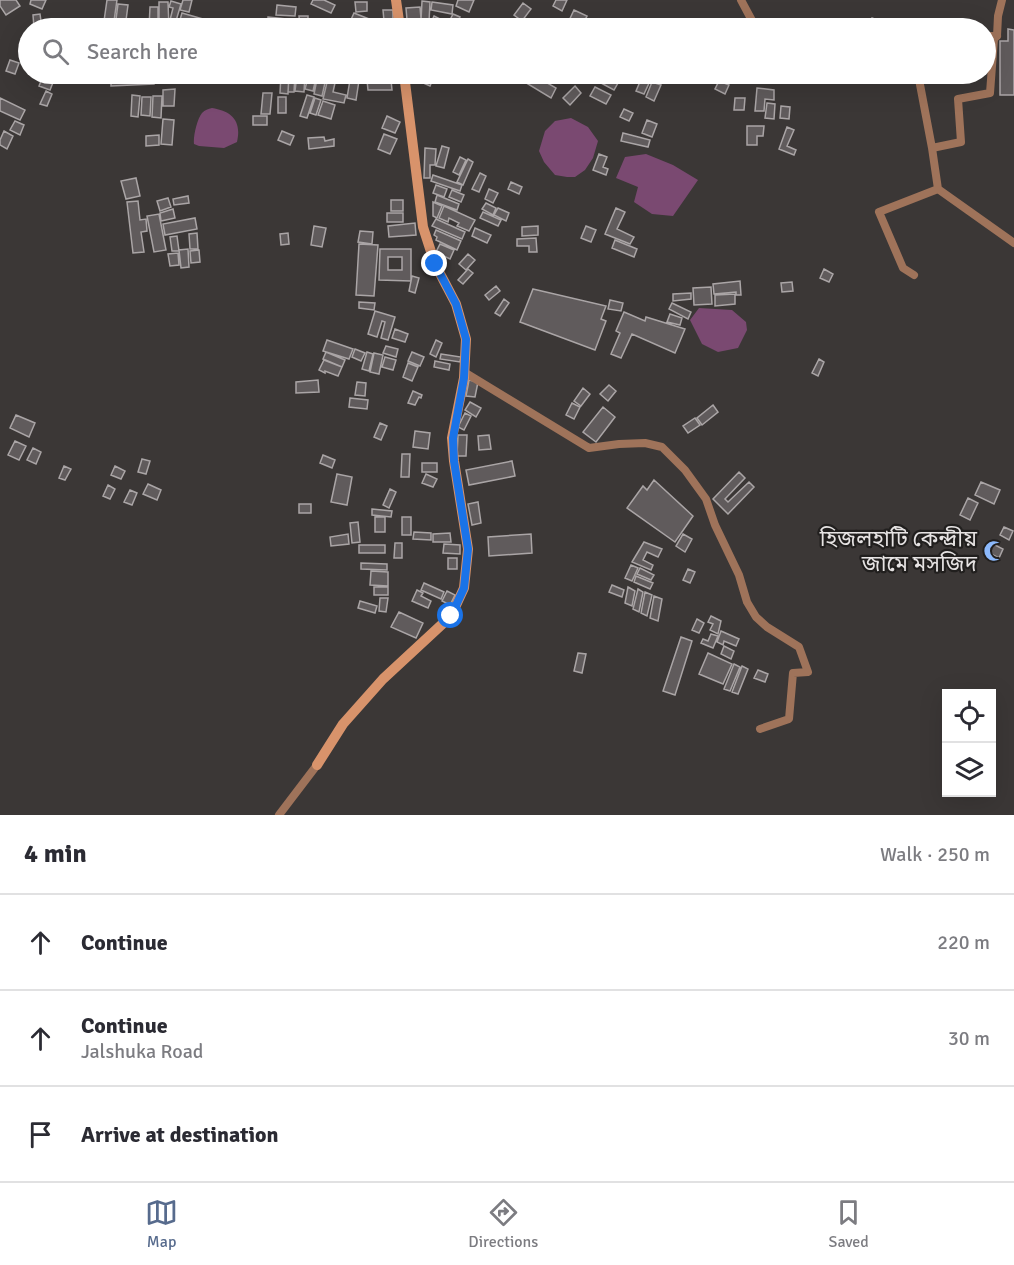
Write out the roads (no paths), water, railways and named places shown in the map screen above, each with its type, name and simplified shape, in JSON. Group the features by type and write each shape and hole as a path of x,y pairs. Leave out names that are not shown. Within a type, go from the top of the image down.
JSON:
{"street":[{"path":"396,0 398,18"},
{"path":"741,0 751,18"},
{"path":"997,36 1002,0"},
{"path":"279,815 317,765 343,724 383,679 451,616 464,588 468,549 454,461 453,438 464,372 466,339 456,304 435,264 423,226 405,84"},
{"path":"920,84 938,189 1014,243"},
{"path":"932,148 961,142 958,99 990,93 991,84"},
{"path":"914,275 903,268 879,212 938,189"},
{"path":"464,372 589,448 620,444 662,447 685,470 706,499 715,525 739,575 747,603 756,617 767,627 799,647 808,672 793,673 789,718 759,729"}],"place":[{"name":"হিজলহাটি কেন্দ্রীয় জামে মসজিদ","path":"994,551"}]}
